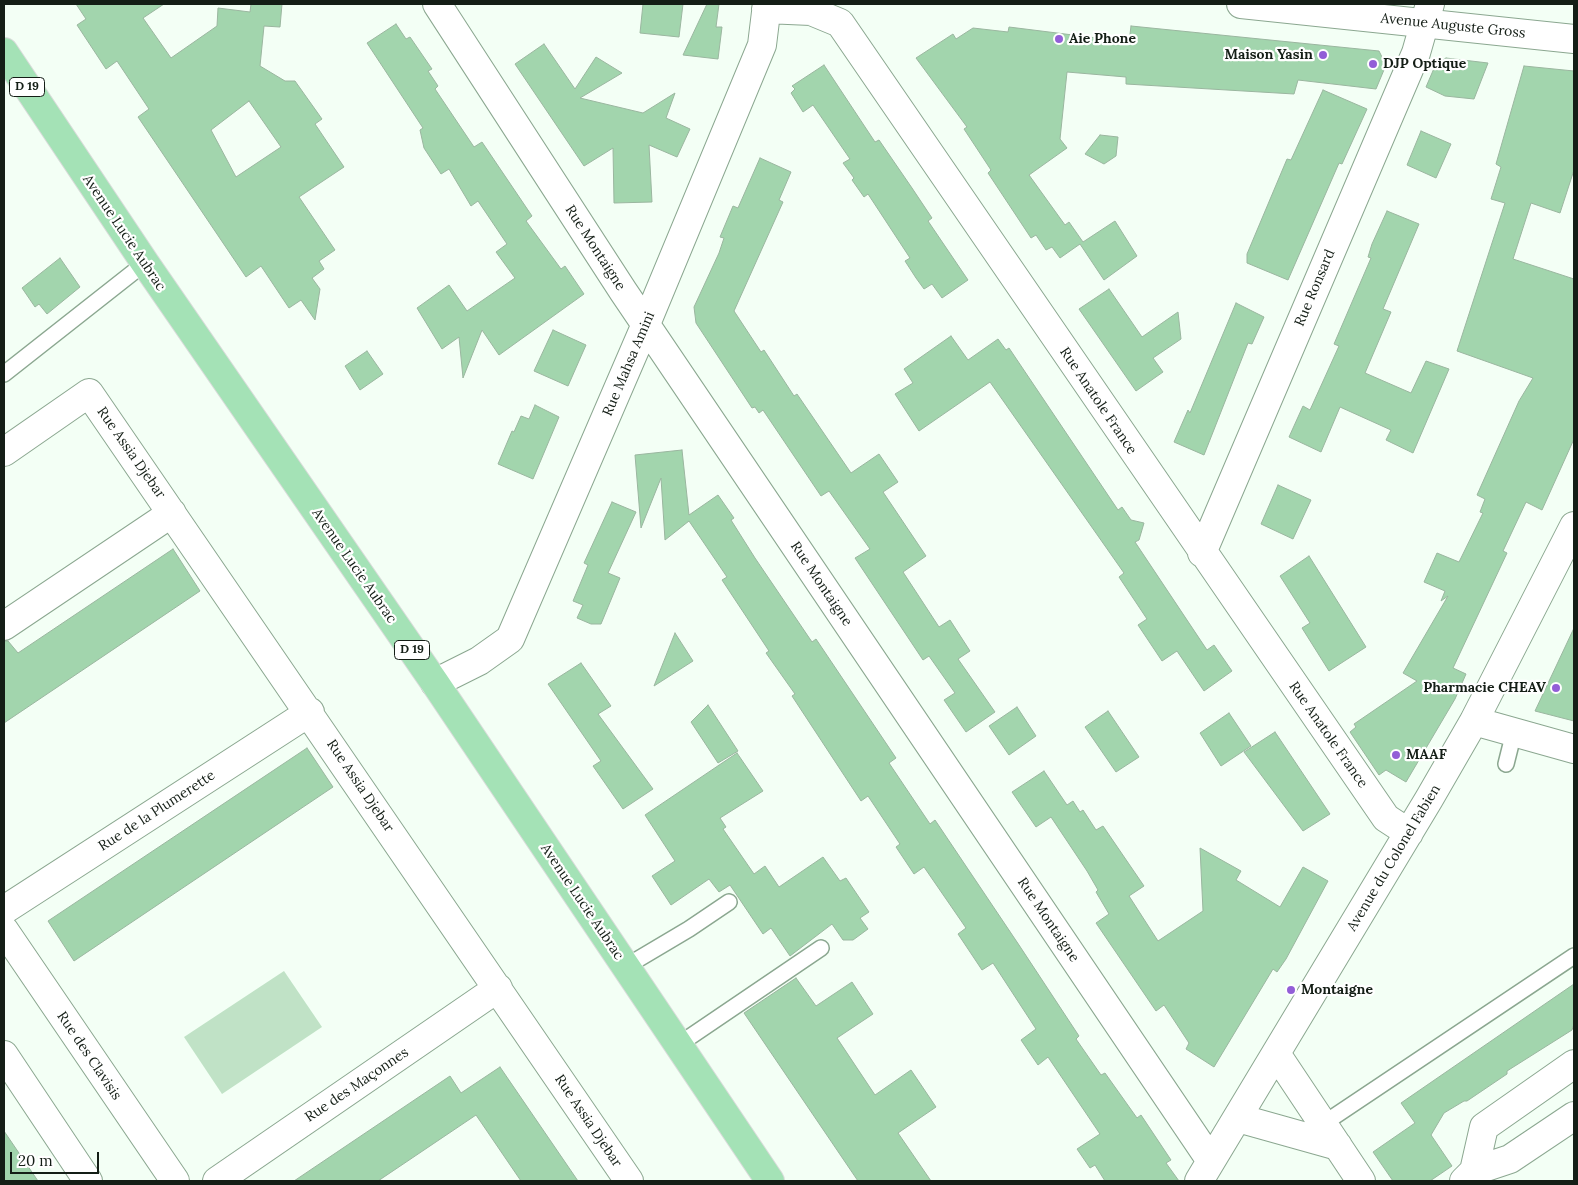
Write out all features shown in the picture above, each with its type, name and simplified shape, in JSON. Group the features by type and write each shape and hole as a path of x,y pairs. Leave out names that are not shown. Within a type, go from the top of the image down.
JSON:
{"main road":[{"name":"Avenue Lucie Aubrac","path":"4,52 145,263 435,683 770,1181"}],"street":[{"name":"Rue Montaigne","path":"437,4 1205,1171"},
{"name":"Avenue Auguste Gross","path":"1242,4 1427,13 1574,39"},
{"name":"Rue Mahsa Amini","path":"435,683 479,661 510,639 646,324 762,45 767,7"},
{"name":"Rue Anatole France","path":"767,7 811,11 840,23 1202,553 1386,818 1409,834"},
{"name":"Rue Ronsard","path":"1202,553 1416,53 1427,13"},
{"name":"Rue Assia Djebar","path":"4,452 89,392 310,712 629,1181"},
{"path":"4,626 172,512"},
{"name":"Avenue du Colonel Fabien","path":"1205,1171 1409,834 1474,721 1574,526"},
{"name":"Rue de la Plumerette","path":"4,910 310,712"},
{"path":"1474,721 1514,732 1571,752"},
{"name":"Rue des Clavisis","path":"4,930 175,1181"},
{"name":"Rue des Maçonnes","path":"217,1181 498,988"},
{"path":"4,1055 88,1181"},
{"path":"1276,1055 1361,1181"},
{"path":"1469,1176 1484,1127 1574,1064"},
{"path":"1469,1176 1510,1159 1574,1116"},
{"path":"1238,1118 1330,1135"}],"lane":[{"path":"4,374 145,263"},
{"path":"1506,764 1514,732"},
{"path":"626,967 729,902"},
{"path":"678,1045 821,948"},
{"path":"1330,1135 1574,956"}],"green space":[{"path":"284,971 322,1027 222,1094 184,1037"}],"building":[{"path":"76,4 164,4 143,18 171,58 217,26 218,8 250,12 251,4 282,4 280,27 264,26 260,66 285,81 295,81 322,119 315,124 344,167 299,197 335,250 319,261 324,269 312,278 320,289 315,320 301,300 289,308 261,266 246,277 138,117 149,109 117,61 106,69 77,25 86,19","holes":["249,101 281,147 236,177 211,130"]},
{"path":"643,4 683,4 679,37 640,33"},
{"path":"707,4 719,4 716,27 722,27 718,59 683,55"},
{"path":"396,24 406,39 410,37 432,69 428,71 438,86 435,89 474,147 482,142 532,216 526,221 561,269 565,266 584,294 499,355 482,330 463,378 459,337 442,349 417,308 449,285 467,311 515,278 496,252 507,244 478,201 471,206 449,169 441,174 424,148 420,130 423,128 367,43"},
{"path":"1131,26 1379,51 1386,65 1376,89 1298,80 1294,94 1126,84 1126,77 1067,72 1060,139 1067,148 1029,175 1065,225 1069,222 1083,242 1115,221 1137,256 1104,280 1080,244 1060,258 1052,247 1046,250 1036,235 1031,238 988,173 991,170 964,129 967,127 916,58 953,34 956,39 973,28 1008,32 1009,27 1129,42"},
{"path":"544,44 575,89 596,57 622,73 580,98 643,113 675,93 666,118 690,129 677,157 649,145 652,202 614,203 613,148 584,166 515,64"},
{"path":"1446,58 1488,63 1474,99 1445,96 1426,87 1435,66"},
{"path":"824,65 875,142 879,140 912,188 932,218 928,221 968,280 942,298 932,284 924,289 916,278 905,261 910,258 868,194 864,197 852,180 854,178 843,163 850,159 813,105 803,112 791,93 795,89 792,86"},
{"path":"1524,66 1574,71 1574,170 1560,213 1531,203 1513,259 1574,279 1574,439 1542,510 1526,502 1503,551 1507,553 1453,668 1466,674 1455,699 1406,782 1386,770 1379,775 1350,732 1356,727 1354,724 1417,681 1403,673 1448,596 1441,601 1445,591 1424,582 1437,553 1459,562 1483,513 1480,512 1485,499 1477,495 1519,401 1533,378 1457,351 1505,203 1491,199 1501,167 1496,164"},
{"path":"1323,90 1367,109 1342,164 1339,163 1288,280 1247,263 1247,254 1287,159 1291,160"},
{"path":"1421,131 1451,144 1436,178 1407,165"},
{"path":"1100,135 1118,137 1116,156 1104,164 1085,154"},
{"path":"760,158 791,172 779,200 783,202 734,311 761,352 764,350 794,396 797,394 851,473 879,454 898,482 883,492 926,556 903,572 939,627 950,620 970,651 958,659 995,712 966,732 944,700 955,693 929,656 923,660 855,558 870,549 829,491 821,496 763,410 759,413 755,407 752,408 696,323 694,307 719,253 724,238 720,237 733,206 738,208"},
{"path":"1387,211 1419,224 1383,309 1391,312 1365,373 1411,393 1426,361 1449,369 1413,453 1386,440 1391,430 1340,407 1321,452 1289,437 1303,406 1310,410 1339,346 1334,344 1371,258 1368,257 1372,244"},
{"path":"60,258 80,287 47,314 39,304 35,307 22,288"},
{"path":"1109,289 1142,337 1178,312 1181,339 1153,358 1163,372 1136,391 1079,309"},
{"path":"1236,303 1264,317 1252,344 1248,343 1204,455 1174,442 1188,410 1190,413"},
{"path":"553,330 586,345 568,386 534,371"},
{"path":"951,336 968,360 998,339 1006,350 1009,348 1118,510 1122,507 1131,520 1144,523 1139,540 1135,542 1207,650 1214,645 1232,671 1204,691 1177,651 1162,661 1138,625 1147,619 1119,577 1124,573 990,382 919,431 895,394 913,383 904,369"},
{"path":"367,351 383,374 360,390 345,366"},
{"path":"535,405 559,417 533,479 498,464 512,431 514,432 521,416 529,419"},
{"path":"682,450 689,515 718,495 734,518 731,520 755,558 812,642 816,639 896,758 889,763 930,824 935,820 1079,1036 1076,1039 1101,1075 1105,1073 1137,1118 1141,1115 1171,1160 1166,1163 1179,1181 1105,1181 1095,1165 1090,1168 1077,1149 1100,1134 1048,1057 1038,1065 1021,1040 1036,1029 993,963 982,970 958,934 966,928 924,867 914,874 896,847 900,844 868,796 861,801 792,696 795,694 766,653 769,651 722,580 727,577 689,521 665,540 661,478 641,528 635,455"},
{"path":"1278,485 1311,500 1293,539 1261,524"},
{"path":"612,502 636,512 608,573 620,578 601,624 591,624 577,618 583,605 573,601 588,565 584,563"},
{"path":"173,549 200,591 4,723 4,641 8,641 18,653"},
{"path":"1309,556 1366,647 1329,671 1302,628 1310,623 1280,576"},
{"path":"1574,628 1574,721 1535,711"},
{"path":"675,633 693,661 654,686"},
{"path":"581,663 611,706 598,714 653,789 623,809 593,766 601,761 548,684"},
{"path":"708,705 738,751 718,763 691,722"},
{"path":"1017,707 1036,736 1009,755 989,726"},
{"path":"1108,711 1139,757 1116,772 1085,727"},
{"path":"1229,713 1251,746 1221,766 1200,733"},
{"path":"1275,732 1330,814 1303,831 1244,752"},
{"path":"307,748 333,787 74,961 48,921"},
{"path":"737,753 763,791 720,818 726,827 723,829 754,874 765,866 779,887 823,857 840,881 846,878 869,912 860,918 868,929 853,940 843,940 832,924 790,956 771,928 763,934 730,885 719,892 709,879 671,905 652,876 675,861 645,815"},
{"path":"1044,771 1067,805 1073,801 1080,812 1083,810 1096,830 1103,826 1144,886 1129,896 1158,941 1203,911 1200,848 1241,871 1236,880 1280,907 1303,867 1328,881 1286,959 1277,972 1273,969 1214,1067 1186,1049 1189,1043 1164,1005 1156,1011 1096,923 1109,914 1096,892 1098,890 1087,871 1051,817 1036,827 1012,792"},
{"path":"796,978 816,1006 852,982 873,1014 837,1038 875,1095 911,1070 936,1107 898,1133 931,1181 858,1181 744,1013"},
{"path":"1574,984 1574,1024 1572,1030 1507,1071 1507,1074 1467,1101 1444,1113 1431,1135 1452,1166 1430,1181 1393,1181 1373,1152 1415,1123 1401,1103"},
{"path":"500,1067 578,1181 521,1181 476,1115 378,1181 294,1181 450,1076 461,1093"},
{"path":"4,1131 38,1181 4,1181"}],"place":[{"name":"Aie Phone","path":"1059,39"},
{"name":"Maison Yasin","path":"1323,55"},
{"name":"DJP Optique","path":"1373,64"},
{"name":"Pharmacie CHEAV","path":"1556,688"},
{"name":"MAAF","path":"1396,755"},
{"name":"Montaigne","path":"1291,990"}]}
